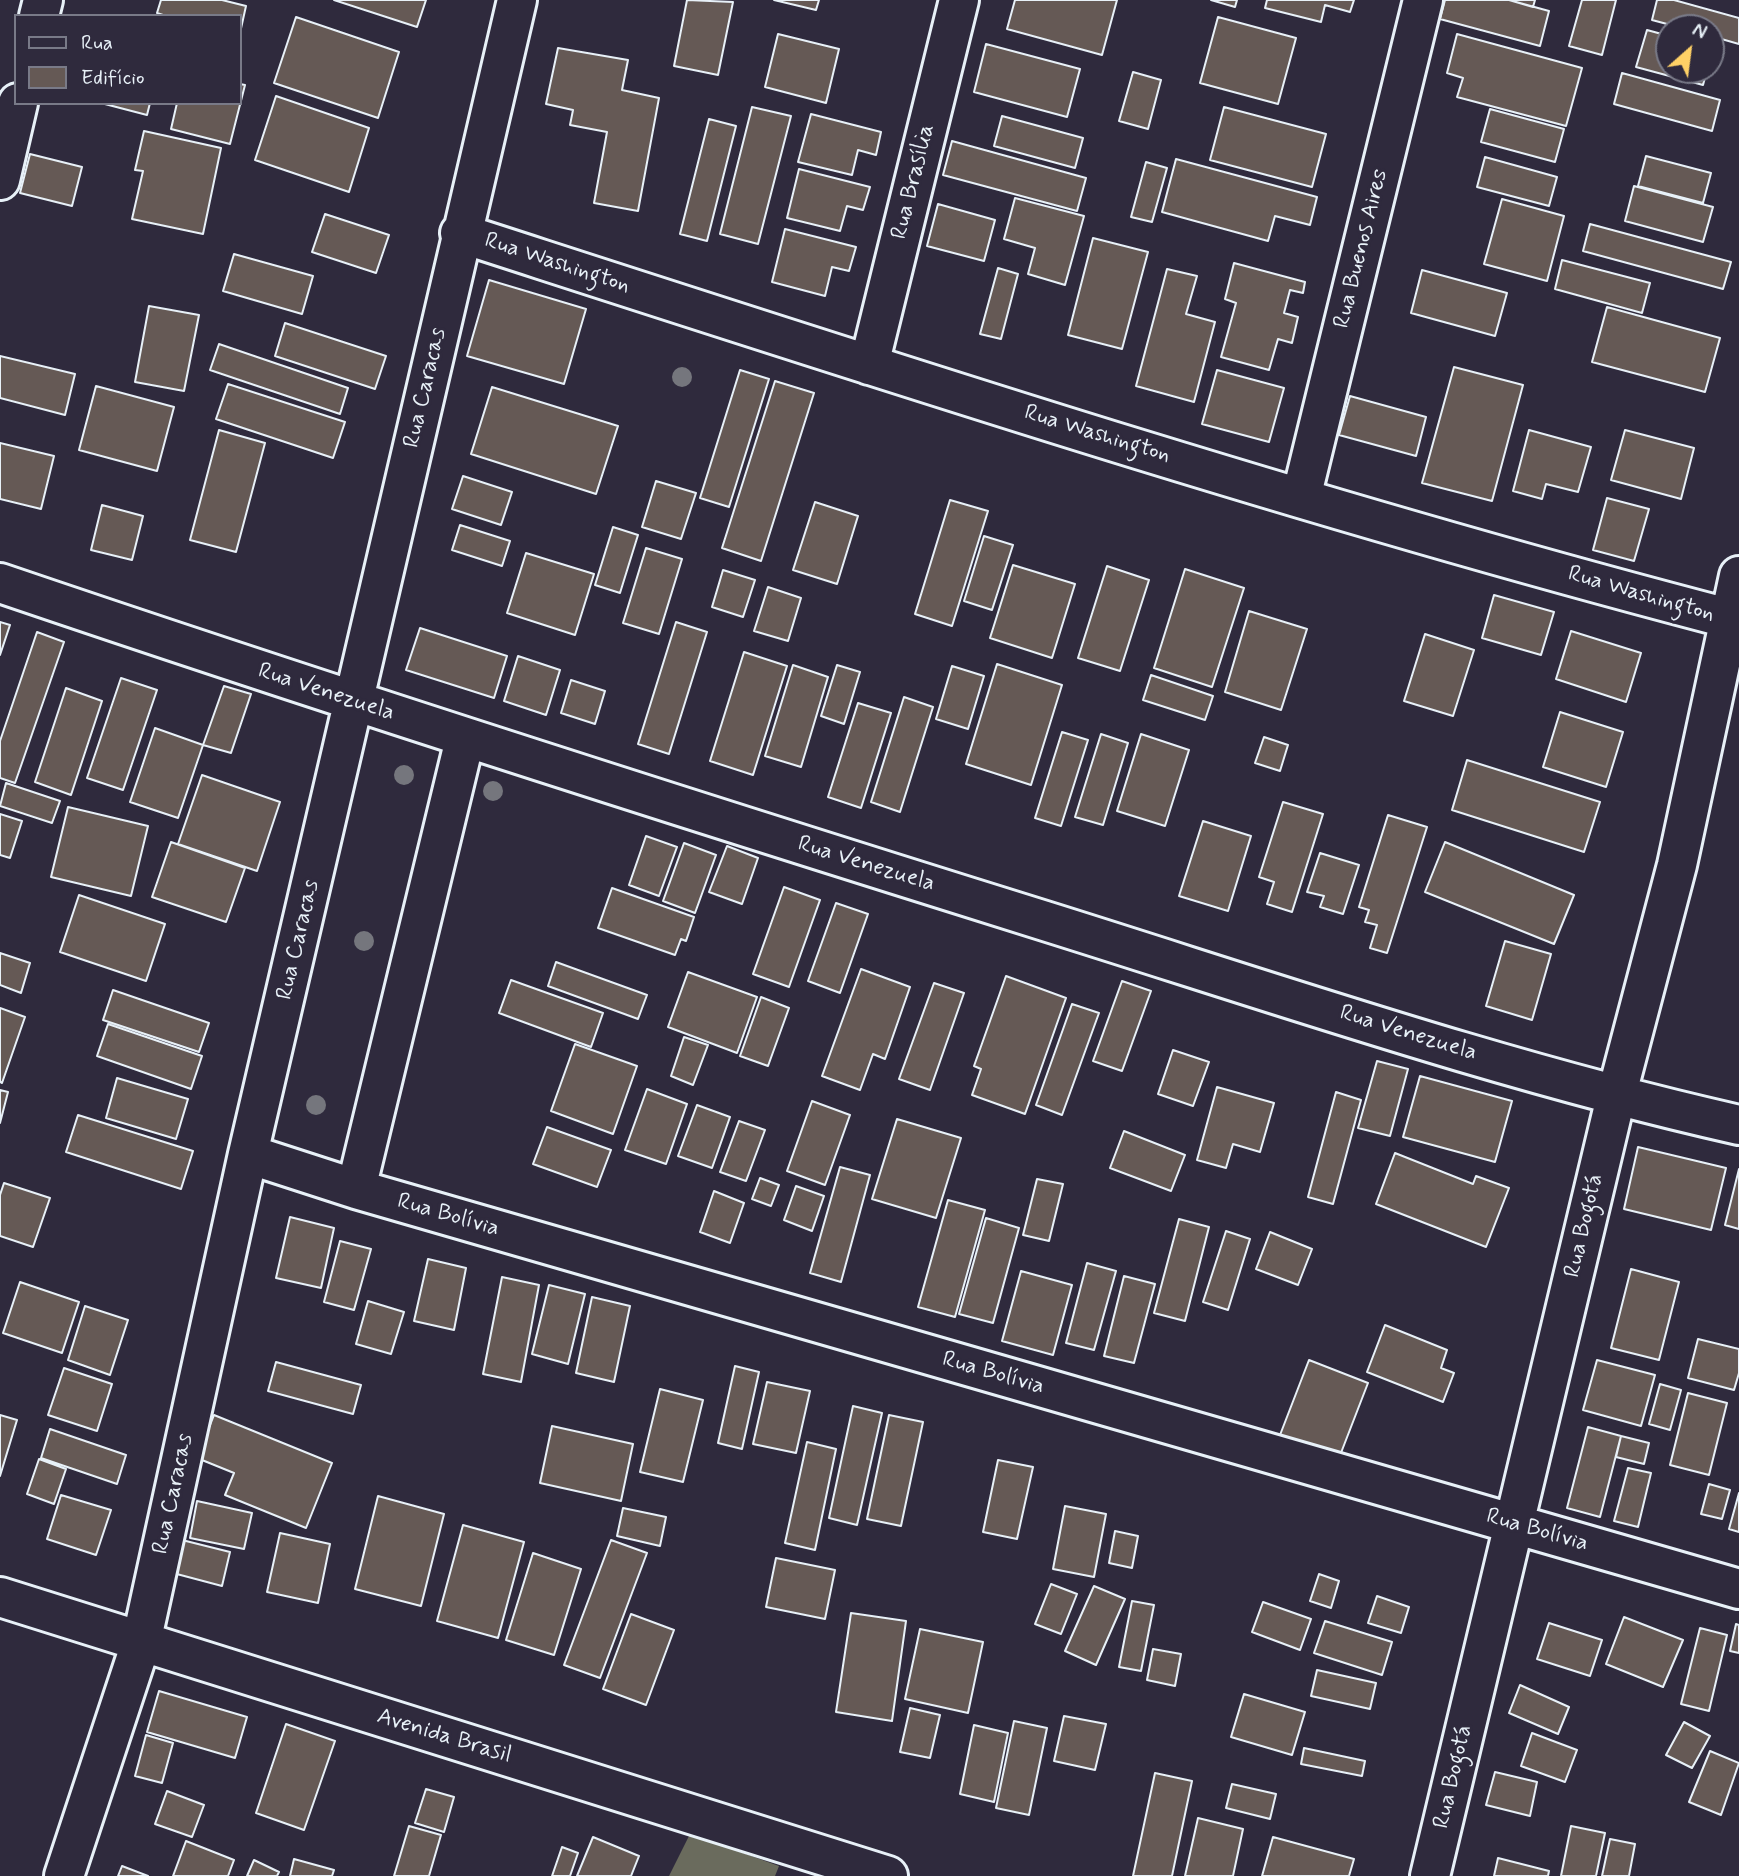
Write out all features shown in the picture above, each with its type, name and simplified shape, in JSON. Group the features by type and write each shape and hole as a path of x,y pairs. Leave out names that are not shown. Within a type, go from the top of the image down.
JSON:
{"street":[{"name":"Rua Caracas","path":"64,1876 141,1643 248,1154 355,704 460,233 517,0"},
{"name":"Rua Brasília","path":"869,365 959,0"},
{"name":"Rua Buenos Aires","path":"1301,498 1423,0"},
{"path":"0,180 18,105"},
{"name":"Rua Washington","path":"460,233 869,365 1301,498 1734,620"},
{"name":"Rua Bogotá","path":"1430,1876 1616,1097 1677,865 1734,620 1739,576"},
{"name":"Rua Venezuela","path":"0,583 465,739 1616,1097 1739,1125"},
{"path":"356,1189 465,739"},
{"name":"Rua Bolívia","path":"248,1154 356,1189 1739,1589"},
{"name":"Avenida Brasil","path":"0,1597 811,1865 888,1876"}],"green space":[{"path":"690,1834 779,1866 775,1876 669,1876"}],"building":[{"path":"161,0 222,0 246,6 242,24 242,14 157,13"},
{"path":"334,0 426,0 417,27"},
{"path":"687,0 733,2 718,75 674,66"},
{"path":"774,0 819,0 816,10"},
{"path":"1015,0 1117,0 1102,55 1007,29"},
{"path":"1211,0 1237,0 1235,7"},
{"path":"1267,0 1354,0 1350,12 1325,5 1321,22 1265,8"},
{"path":"1445,0 1509,0 1549,11 1540,46 1440,19"},
{"path":"1509,0 1535,0 1533,7"},
{"path":"1582,0 1616,0 1602,55 1569,46"},
{"path":"1657,0 1674,0 1725,14 1655,14 1655,21 1652,20"},
{"path":"1725,14 1739,18 1739,44 1725,40"},
{"path":"296,17 399,52 378,118 274,83"},
{"path":"1218,17 1296,38 1278,104 1200,83"},
{"path":"1647,30 1655,32 1655,72 1636,67"},
{"path":"778,34 839,49 826,103 765,87"},
{"path":"1457,34 1582,68 1566,126 1457,97 1463,78 1447,73"},
{"path":"986,44 1080,69 1067,117 974,92"},
{"path":"558,48 628,60 622,90 659,98 638,211 594,203 607,132 570,125 573,110 546,104"},
{"path":"1133,72 1161,80 1148,129 1119,121"},
{"path":"1622,73 1720,100 1712,131 1614,104"},
{"path":"276,96 369,128 349,192 255,160"},
{"path":"109,105 150,105 147,115"},
{"path":"177,105 240,105 230,144 171,129"},
{"path":"752,107 791,116 758,244 720,234"},
{"path":"1224,107 1326,134 1312,187 1210,160"},
{"path":"1490,109 1564,129 1555,162 1481,142"},
{"path":"811,114 881,132 876,155 858,150 852,175 798,162"},
{"path":"1002,116 1083,138 1075,168 994,146"},
{"path":"709,119 736,126 707,241 680,234"},
{"path":"144,131 221,148 203,234 132,219 143,171 135,170"},
{"path":"952,141 1086,178 1077,211 943,175"},
{"path":"30,154 82,167 72,206 20,193"},
{"path":"1646,156 1711,173 1703,203 1638,186"},
{"path":"1485,157 1557,177 1549,206 1477,187"},
{"path":"1176,159 1317,197 1310,225 1275,216 1268,241 1162,212"},
{"path":"1146,162 1167,168 1152,222 1131,217"},
{"path":"799,169 870,187 863,210 847,206 840,231 787,218"},
{"path":"1634,186 1713,207 1703,242 1625,221"},
{"path":"1015,198 1084,216 1065,285 1028,274 1035,248 1004,239"},
{"path":"1502,199 1564,216 1547,281 1484,264"},
{"path":"938,204 995,220 984,261 927,246"},
{"path":"325,214 389,235 376,273 312,252"},
{"path":"1590,224 1731,262 1723,289 1583,251"},
{"path":"785,229 856,247 849,271 832,267 825,296 772,282"},
{"path":"1093,238 1148,252 1122,349 1068,335"},
{"path":"234,254 313,276 302,314 223,291"},
{"path":"1562,260 1650,283 1642,313 1555,289"},
{"path":"1234,263 1305,282 1303,293 1290,290 1284,313 1298,317 1292,343 1278,339 1269,370 1221,357 1236,303 1225,299"},
{"path":"998,268 1018,274 1001,339 980,334"},
{"path":"1167,269 1197,276 1186,314 1215,322 1194,402 1136,386"},
{"path":"1422,270 1507,293 1495,336 1411,313"},
{"path":"489,280 586,309 564,384 467,356"},
{"path":"149,306 199,315 184,391 135,382"},
{"path":"1607,307 1720,338 1705,392 1592,362"},
{"path":"285,323 386,356 375,389 275,356"},
{"path":"219,344 348,388 340,414 210,370"},
{"path":"0,356 75,374 65,415 0,398"},
{"path":"1454,367 1523,385 1492,501 1422,483"},
{"path":"740,370 769,379 729,507 700,498"},
{"path":"1217,370 1284,388 1269,442 1202,424"},
{"path":"775,381 814,393 761,561 722,548"},
{"path":"228,384 345,422 333,458 216,419"},
{"path":"96,386 174,407 157,471 79,450"},
{"path":"492,387 618,426 596,494 471,454"},
{"path":"1350,396 1426,417 1416,456 1339,435"},
{"path":"219,430 265,443 236,552 190,540"},
{"path":"1529,430 1591,447 1578,492 1546,484 1542,499 1513,491"},
{"path":"1625,430 1694,448 1681,499 1611,480"},
{"path":"0,443 54,456 41,509 0,499"},
{"path":"463,476 512,492 501,525 452,509"},
{"path":"656,481 696,493 681,539 642,527"},
{"path":"1607,498 1649,509 1634,561 1593,550"},
{"path":"950,500 988,511 952,626 915,614"},
{"path":"815,502 858,516 837,584 793,570"},
{"path":"102,505 143,516 132,560 91,550"},
{"path":"460,525 510,541 502,566 452,550"},
{"path":"613,527 638,535 620,593 595,585"},
{"path":"984,536 1013,545 992,610 964,601"},
{"path":"646,548 682,559 659,634 623,623"},
{"path":"526,553 594,574 575,635 507,613"},
{"path":"1013,565 1075,584 1052,658 990,638"},
{"path":"1107,566 1149,580 1120,671 1078,658"},
{"path":"1185,569 1244,588 1212,687 1154,668"},
{"path":"723,570 755,580 743,617 712,607"},
{"path":"768,587 801,598 788,641 754,631"},
{"path":"1494,595 1554,612 1541,655 1482,638"},
{"path":"1249,611 1307,629 1281,710 1225,692"},
{"path":"0,622 10,625 0,655"},
{"path":"676,622 707,632 669,754 638,744"},
{"path":"420,628 507,656 494,698 406,670"},
{"path":"1571,631 1641,653 1626,702 1556,679"},
{"path":"37,632 64,642 15,783 0,778 0,741"},
{"path":"1425,634 1474,650 1453,716 1404,701"},
{"path":"744,652 787,666 753,775 710,761"},
{"path":"518,656 560,670 546,715 504,701"},
{"path":"997,664 1062,685 1031,785 966,764"},
{"path":"793,665 828,677 801,767 765,756"},
{"path":"837,665 860,672 844,724 821,716"},
{"path":"952,666 984,676 968,729 936,719"},
{"path":"1151,675 1213,696 1205,720 1143,700"},
{"path":"121,678 157,690 123,790 87,778"},
{"path":"571,680 605,691 595,724 561,713"},
{"path":"224,686 251,694 231,753 203,745"},
{"path":"66,688 102,701 71,795 35,782"},
{"path":"904,697 933,707 900,812 871,802"},
{"path":"858,703 891,713 861,808 828,797"},
{"path":"1560,712 1623,732 1606,787 1543,767"},
{"path":"155,728 203,745 178,818 130,802"},
{"path":"1062,732 1088,740 1061,826 1035,818"},
{"path":"1101,734 1128,743 1103,825 1075,817"},
{"path":"1141,734 1189,750 1165,826 1117,811"},
{"path":"1264,737 1288,745 1280,771 1255,763"},
{"path":"1467,760 1600,802 1584,852 1452,810"},
{"path":"202,775 280,802 257,871 178,844"},
{"path":"6,783 60,801 52,823 0,806"},
{"path":"1283,802 1323,814 1292,912 1267,904 1274,882 1259,877"},
{"path":"68,807 148,826 131,896 51,877"},
{"path":"0,814 22,821 10,858 0,855"},
{"path":"1388,815 1427,827 1387,953 1370,948 1377,925 1365,922 1369,910 1359,907"},
{"path":"1203,821 1251,836 1228,911 1179,896"},
{"path":"646,836 677,847 659,896 629,885"},
{"path":"171,842 245,868 226,922 152,897"},
{"path":"1445,842 1574,895 1554,944 1425,892"},
{"path":"684,843 716,855 695,913 663,901"},
{"path":"727,846 758,858 742,904 709,892"},
{"path":"1320,853 1359,865 1343,914 1320,907 1324,896 1307,892"},
{"path":"784,887 820,900 789,987 753,974"},
{"path":"612,888 694,917 686,941 681,939 675,955 598,928"},
{"path":"79,895 165,924 146,981 60,952"},
{"path":"836,903 868,914 840,993 808,981"},
{"path":"1505,941 1551,954 1532,1020 1486,1006"},
{"path":"0,953 30,963 21,993 0,985"},
{"path":"556,962 647,995 638,1019 548,986"},
{"path":"861,969 910,987 885,1059 873,1054 860,1090 822,1076"},
{"path":"688,972 757,997 737,1053 668,1027"},
{"path":"1006,976 1066,998 1025,1114 972,1095 981,1069 974,1066"},
{"path":"511,980 603,1013 591,1047 499,1013"},
{"path":"1122,981 1151,991 1122,1071 1093,1061"},
{"path":"934,983 964,993 930,1090 899,1079"},
{"path":"113,990 209,1023 199,1052 103,1020"},
{"path":"761,997 789,1008 768,1066 740,1056"},
{"path":"1072,1004 1099,1013 1062,1115 1036,1105"},
{"path":"0,1008 25,1017 2,1083 0,1082"},
{"path":"108,1024 202,1056 191,1089 97,1056"},
{"path":"684,1037 708,1045 693,1085 671,1076"},
{"path":"575,1044 637,1066 613,1134 551,1111"},
{"path":"1173,1050 1209,1062 1193,1106 1158,1094"},
{"path":"1377,1061 1408,1069 1390,1136 1358,1128"},
{"path":"1420,1076 1512,1101 1495,1162 1403,1137"},
{"path":"117,1078 188,1099 176,1139 106,1118"},
{"path":"1217,1087 1274,1103 1260,1152 1233,1144 1226,1168 1197,1160"},
{"path":"647,1089 687,1104 666,1164 625,1150"},
{"path":"0,1090 8,1092 0,1123"},
{"path":"1336,1092 1361,1100 1333,1204 1308,1197"},
{"path":"812,1101 850,1115 825,1185 787,1171"},
{"path":"697,1105 730,1117 712,1168 678,1156"},
{"path":"78,1115 193,1151 181,1189 66,1152"},
{"path":"897,1119 961,1138 936,1218 872,1199"},
{"path":"739,1121 765,1130 746,1181 720,1172"},
{"path":"547,1127 611,1150 597,1187 533,1164"},
{"path":"1124,1131 1185,1155 1171,1191 1110,1168"},
{"path":"1638,1147 1726,1168 1711,1230 1624,1209"},
{"path":"1395,1153 1473,1184 1476,1176 1509,1188 1486,1247 1376,1204"},
{"path":"840,1167 870,1175 841,1282 810,1273"},
{"path":"1739,1169 1739,1229 1725,1225"},
{"path":"760,1178 779,1185 771,1206 752,1199"},
{"path":"1037,1179 1063,1184 1049,1241 1023,1235"},
{"path":"4,1183 50,1198 33,1247 0,1236 0,1195"},
{"path":"796,1186 824,1196 812,1231 784,1220"},
{"path":"714,1191 744,1203 730,1243 700,1232"},
{"path":"948,1200 985,1210 955,1317 918,1307"},
{"path":"290,1217 334,1228 321,1288 276,1278"},
{"path":"986,1218 1019,1228 993,1323 959,1314"},
{"path":"1179,1219 1209,1227 1185,1321 1154,1313"},
{"path":"1226,1231 1250,1239 1228,1310 1203,1302"},
{"path":"1270,1232 1312,1249 1298,1285 1256,1269"},
{"path":"340,1241 371,1249 354,1310 324,1302"},
{"path":"428,1259 466,1268 454,1330 414,1321"},
{"path":"1087,1263 1116,1271 1094,1350 1066,1343"},
{"path":"1631,1269 1679,1282 1659,1360 1611,1348"},
{"path":"1021,1271 1072,1285 1053,1355 1002,1341"},
{"path":"1124,1276 1155,1284 1134,1363 1104,1356"},
{"path":"502,1277 539,1285 521,1382 483,1374"},
{"path":"20,1282 79,1302 62,1353 3,1333"},
{"path":"549,1285 585,1294 568,1364 532,1354"},
{"path":"592,1297 630,1306 614,1382 576,1373"},
{"path":"368,1301 404,1312 391,1354 356,1344"},
{"path":"85,1306 128,1320 110,1375 68,1360"},
{"path":"1385,1325 1447,1350 1441,1368 1454,1373 1443,1402 1367,1372"},
{"path":"1698,1339 1739,1349 1739,1373 1734,1390 1688,1378"},
{"path":"1309,1360 1368,1383 1339,1458 1280,1435"},
{"path":"1597,1360 1655,1375 1641,1426 1583,1410"},
{"path":"276,1362 361,1385 353,1414 268,1391"},
{"path":"735,1366 759,1372 742,1449 718,1443"},
{"path":"64,1368 112,1384 97,1431 48,1415"},
{"path":"767,1382 810,1391 796,1453 753,1444"},
{"path":"1660,1384 1681,1390 1670,1430 1649,1424"},
{"path":"660,1389 703,1400 683,1482 640,1472"},
{"path":"1688,1393 1727,1403 1709,1475 1670,1465"},
{"path":"853,1406 882,1413 857,1525 829,1518"},
{"path":"0,1415 17,1420 0,1476"},
{"path":"214,1415 332,1463 306,1528 225,1495 234,1473 197,1458"},
{"path":"889,1415 923,1422 901,1526 867,1519"},
{"path":"552,1426 633,1444 621,1501 540,1483"},
{"path":"1588,1427 1621,1436 1600,1517 1567,1508"},
{"path":"50,1429 126,1455 117,1484 41,1458"},
{"path":"1621,1436 1649,1443 1644,1464 1616,1457"},
{"path":"807,1442 836,1449 815,1550 785,1543"},
{"path":"39,1459 66,1469 54,1504 27,1494"},
{"path":"998,1460 1033,1467 1017,1539 983,1532"},
{"path":"1628,1468 1651,1473 1638,1527 1614,1521"},
{"path":"1709,1484 1730,1490 1722,1519 1701,1514"},
{"path":"1739,1493 1739,1532 1729,1529"},
{"path":"61,1495 111,1510 96,1555 47,1539"},
{"path":"378,1496 444,1514 421,1606 355,1589"},
{"path":"197,1501 252,1513 244,1549 190,1538"},
{"path":"1065,1506 1106,1514 1094,1577 1053,1569"},
{"path":"623,1508 666,1517 660,1546 617,1536"},
{"path":"463,1525 524,1542 498,1638 437,1621"},
{"path":"1115,1531 1138,1536 1132,1568 1109,1563"},
{"path":"280,1533 330,1544 318,1603 267,1592"},
{"path":"182,1540 230,1552 222,1586 173,1573"},
{"path":"611,1540 647,1553 600,1678 564,1665"},
{"path":"533,1553 581,1569 554,1655 506,1640"},
{"path":"776,1558 835,1570 825,1619 766,1607"},
{"path":"1319,1574 1339,1581 1331,1608 1310,1601"},
{"path":"1051,1584 1077,1594 1061,1634 1035,1624"},
{"path":"1094,1586 1125,1599 1096,1665 1065,1651"},
{"path":"1377,1596 1409,1607 1401,1633 1368,1623"},
{"path":"1132,1601 1154,1605 1141,1671 1119,1667"},
{"path":"1263,1602 1311,1619 1300,1650 1252,1632"},
{"path":"851,1613 906,1621 892,1721 836,1712"},
{"path":"631,1614 674,1630 646,1705 603,1689"},
{"path":"1624,1617 1683,1640 1663,1687 1606,1664"},
{"path":"1325,1621 1392,1642 1382,1675 1314,1653"},
{"path":"1549,1623 1602,1640 1590,1676 1537,1659"},
{"path":"1736,1624 1739,1625 1739,1653 1730,1651"},
{"path":"1700,1628 1727,1635 1709,1711 1681,1704"},
{"path":"920,1629 983,1642 968,1713 905,1699"},
{"path":"1153,1649 1181,1654 1175,1686 1147,1680"},
{"path":"1317,1670 1376,1683 1370,1709 1311,1696"},
{"path":"1520,1685 1569,1707 1558,1734 1509,1713"},
{"path":"159,1691 247,1717 235,1758 147,1732"},
{"path":"1244,1694 1305,1712 1292,1755 1231,1737"},
{"path":"910,1708 940,1715 930,1758 900,1752"},
{"path":"1064,1716 1106,1724 1095,1770 1054,1761"},
{"path":"1014,1721 1047,1728 1029,1815 996,1808"},
{"path":"1684,1722 1710,1736 1692,1768 1666,1755"},
{"path":"286,1724 335,1741 304,1830 256,1813"},
{"path":"974,1725 1008,1733 994,1802 960,1794"},
{"path":"1532,1733 1577,1750 1565,1782 1521,1766"},
{"path":"146,1735 173,1743 162,1783 135,1776"},
{"path":"1304,1748 1365,1761 1362,1776 1301,1764"},
{"path":"1710,1751 1739,1763 1721,1815 1689,1802"},
{"path":"1495,1772 1537,1782 1530,1816 1486,1805"},
{"path":"1155,1773 1192,1781 1172,1876 1133,1876"},
{"path":"1232,1784 1276,1794 1270,1819 1226,1808"},
{"path":"426,1789 454,1797 444,1832 415,1823"},
{"path":"167,1791 204,1805 192,1837 155,1824"},
{"path":"1198,1818 1243,1829 1233,1876 1185,1876"},
{"path":"409,1826 441,1835 429,1876 394,1876"},
{"path":"1571,1826 1605,1833 1596,1876 1561,1876"},
{"path":"593,1837 639,1856 631,1876 577,1876"},
{"path":"1273,1837 1354,1859 1349,1876 1262,1876"},
{"path":"1610,1839 1635,1844 1629,1876 1602,1876"},
{"path":"186,1841 234,1860 228,1876 173,1876"},
{"path":"562,1847 578,1853 570,1876 552,1876"},
{"path":"1498,1858 1549,1871 1548,1876 1494,1876"},
{"path":"294,1859 334,1870 332,1876 290,1876"},
{"path":"254,1860 279,1872 277,1876 247,1876"},
{"path":"122,1866 148,1876 118,1876"}]}
